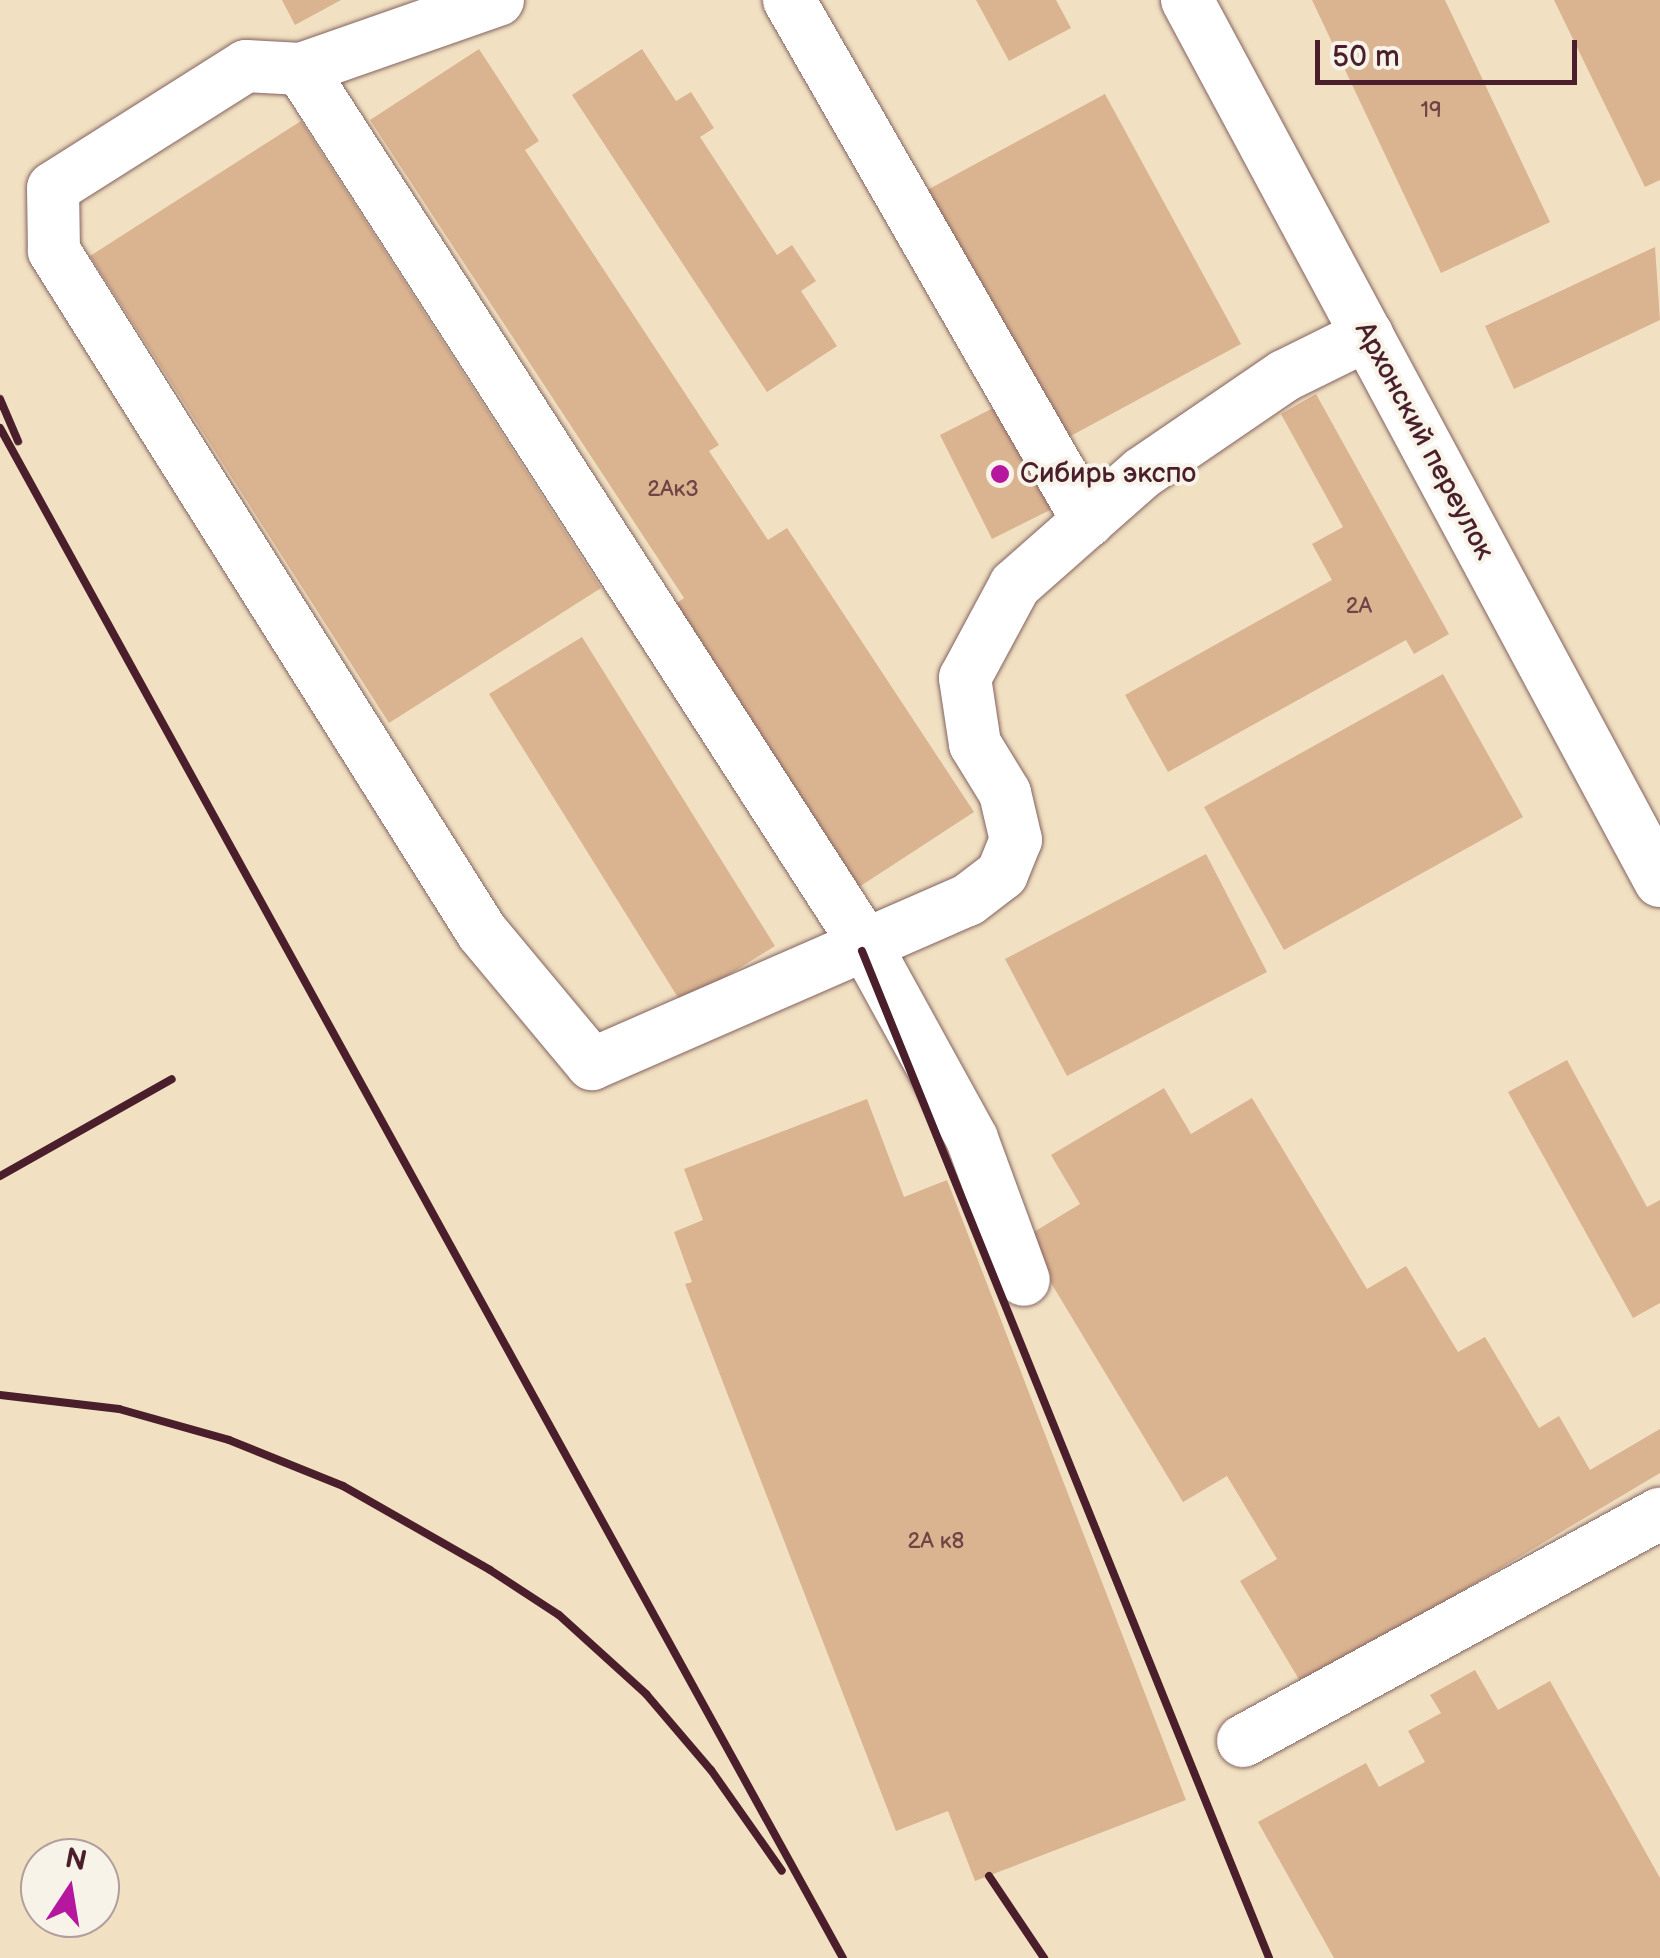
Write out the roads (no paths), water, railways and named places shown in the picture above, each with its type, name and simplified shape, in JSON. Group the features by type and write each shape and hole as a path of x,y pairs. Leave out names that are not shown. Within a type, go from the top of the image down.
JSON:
{"street":[{"path":"498,0 301,69 246,66 53,188 54,251 482,932 592,1064 968,900 1002,874 1016,840 1004,793 975,744 965,678 1015,586 1142,474 1284,376 1367,335"},
{"path":"790,0 1088,521"},
{"name":"Архонский переулок","path":"1187,0 1660,881"},
{"path":"301,69 865,944 972,1138 1024,1280"},
{"path":"1242,1741 1660,1514"}],"railway":[{"path":"0,399 18,441"},
{"path":"0,428 843,1958"},
{"path":"862,951 1269,1958"},
{"path":"0,1176 172,1079"},
{"path":"0,1395 119,1409 229,1440 343,1486 490,1570 559,1615 646,1694 711,1770 782,1871"},
{"path":"989,1876 1044,1958"}],"place":[{"name":"Сибирь экспо","path":"1000,474"}]}
